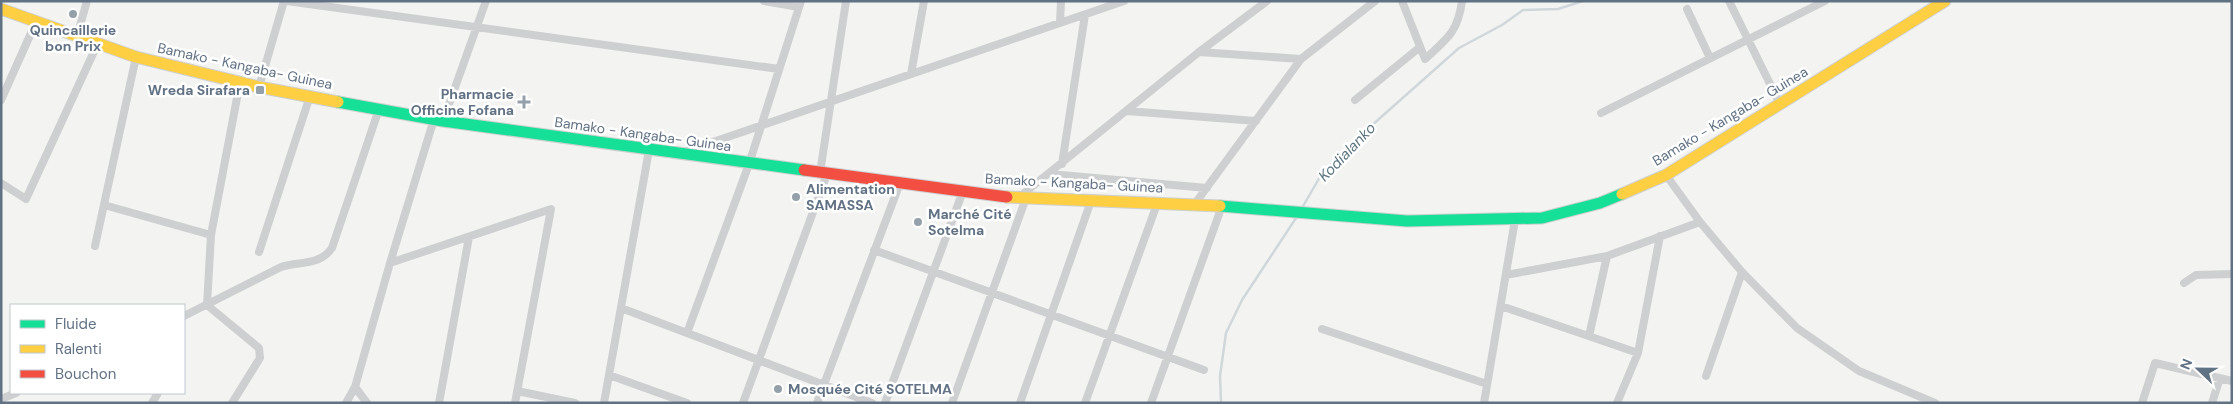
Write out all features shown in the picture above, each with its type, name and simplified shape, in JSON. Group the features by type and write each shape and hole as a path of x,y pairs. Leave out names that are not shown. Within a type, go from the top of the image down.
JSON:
{"main road":[{"name":"Bamako - Kangaba- Guinea","path":"3,7 36,22 136,56 259,87 438,120 749,164 1022,198 1222,206 1407,221 1516,220 1554,216 1600,203 1666,175 1942,2"}],"street":[{"path":"77,36 87,1"},
{"path":"259,87 286,1 335,5 477,27 779,69"},
{"path":"346,403 355,387 390,263 438,120 486,1"},
{"path":"687,333 749,164 800,4 764,1"},
{"path":"743,403 823,173 830,102 846,1"},
{"path":"911,74 924,1"},
{"path":"1060,23 1061,1"},
{"path":"678,154 1124,1"},
{"path":"952,403 992,293 1022,198 1199,52 1267,1"},
{"path":"1194,205 1301,59 1375,1"},
{"path":"1402,1 1425,59 1451,36 1461,16 1462,1"},
{"path":"1729,1 1780,104"},
{"path":"1602,113 1825,1"},
{"path":"1687,9 1710,58"},
{"path":"1062,164 1085,14"},
{"path":"1,100 36,22"},
{"path":"1,183 26,199 98,43"},
{"path":"1354,100 1420,47"},
{"path":"1199,52 1301,59"},
{"path":"94,246 136,56"},
{"path":"207,305 211,235 240,82"},
{"path":"258,252 310,96"},
{"path":"185,316 281,267 294,263 319,261 327,255 332,248 379,109"},
{"path":"1128,111 1256,121"},
{"path":"604,403 649,150"},
{"path":"1050,174 1207,188"},
{"path":"1666,175 1700,222 1742,272 1798,328 1859,371 1935,403"},
{"path":"817,403 900,183"},
{"path":"885,403 963,191"},
{"path":"1020,403 1091,201"},
{"path":"1085,403 1157,204"},
{"path":"104,205 211,235"},
{"path":"1151,403 1222,206"},
{"path":"390,263 551,208 515,403"},
{"path":"1484,403 1516,220"},
{"path":"1506,275 1607,256 1700,222"},
{"path":"1617,403 1638,353 1660,236"},
{"path":"438,403 469,237"},
{"path":"874,250 1204,370"},
{"path":"1589,336 1607,256"},
{"path":"1706,376 1742,272"},
{"path":"2184,283 2196,275 2232,274"},
{"path":"207,305 260,348 260,358 232,403"},
{"path":"1501,306 1638,353"},
{"path":"621,308 872,403"},
{"path":"1322,328 1488,384"},
{"path":"2142,403 2155,363 2232,381"},
{"path":"609,375 664,399 687,403"},
{"path":"2212,403 2220,378"},
{"path":"355,387 367,403"},
{"path":"517,391 575,403"},
{"path":"1,400 14,394"}],"waterway":[{"name":"Kodialanko","path":"1302,208 1321,175 1344,150 1459,48 1502,25 1523,10 1558,9 1583,1"},
{"name":"Kodialanko","path":"1221,403 1220,376 1226,333 1242,300 1298,215"}],"traffic: fast":[{"path":"338,102 443,121 804,170"},
{"path":"1220,206 1407,221 1542,218 1600,203 1622,194"}],"traffic: slow":[{"path":"1622,194 1666,175 1945,1"},
{"path":"1,9 136,57 259,87 338,102"},
{"path":"1007,197 1220,206"}],"traffic: jam":[{"path":"804,170 1007,197"}],"place":[{"name":"Quincaillerie bon Prix","path":"73,14"},
{"name":"Wreda Sirafara","path":"260,90"},
{"name":"Pharmacie Officine Fofana","path":"524,102"},
{"name":"Alimentation SAMASSA","path":"796,197"},
{"name":"Marché Cité Sotelma","path":"918,222"},
{"name":"Mosquée Cité SOTELMA","path":"778,389"}]}
